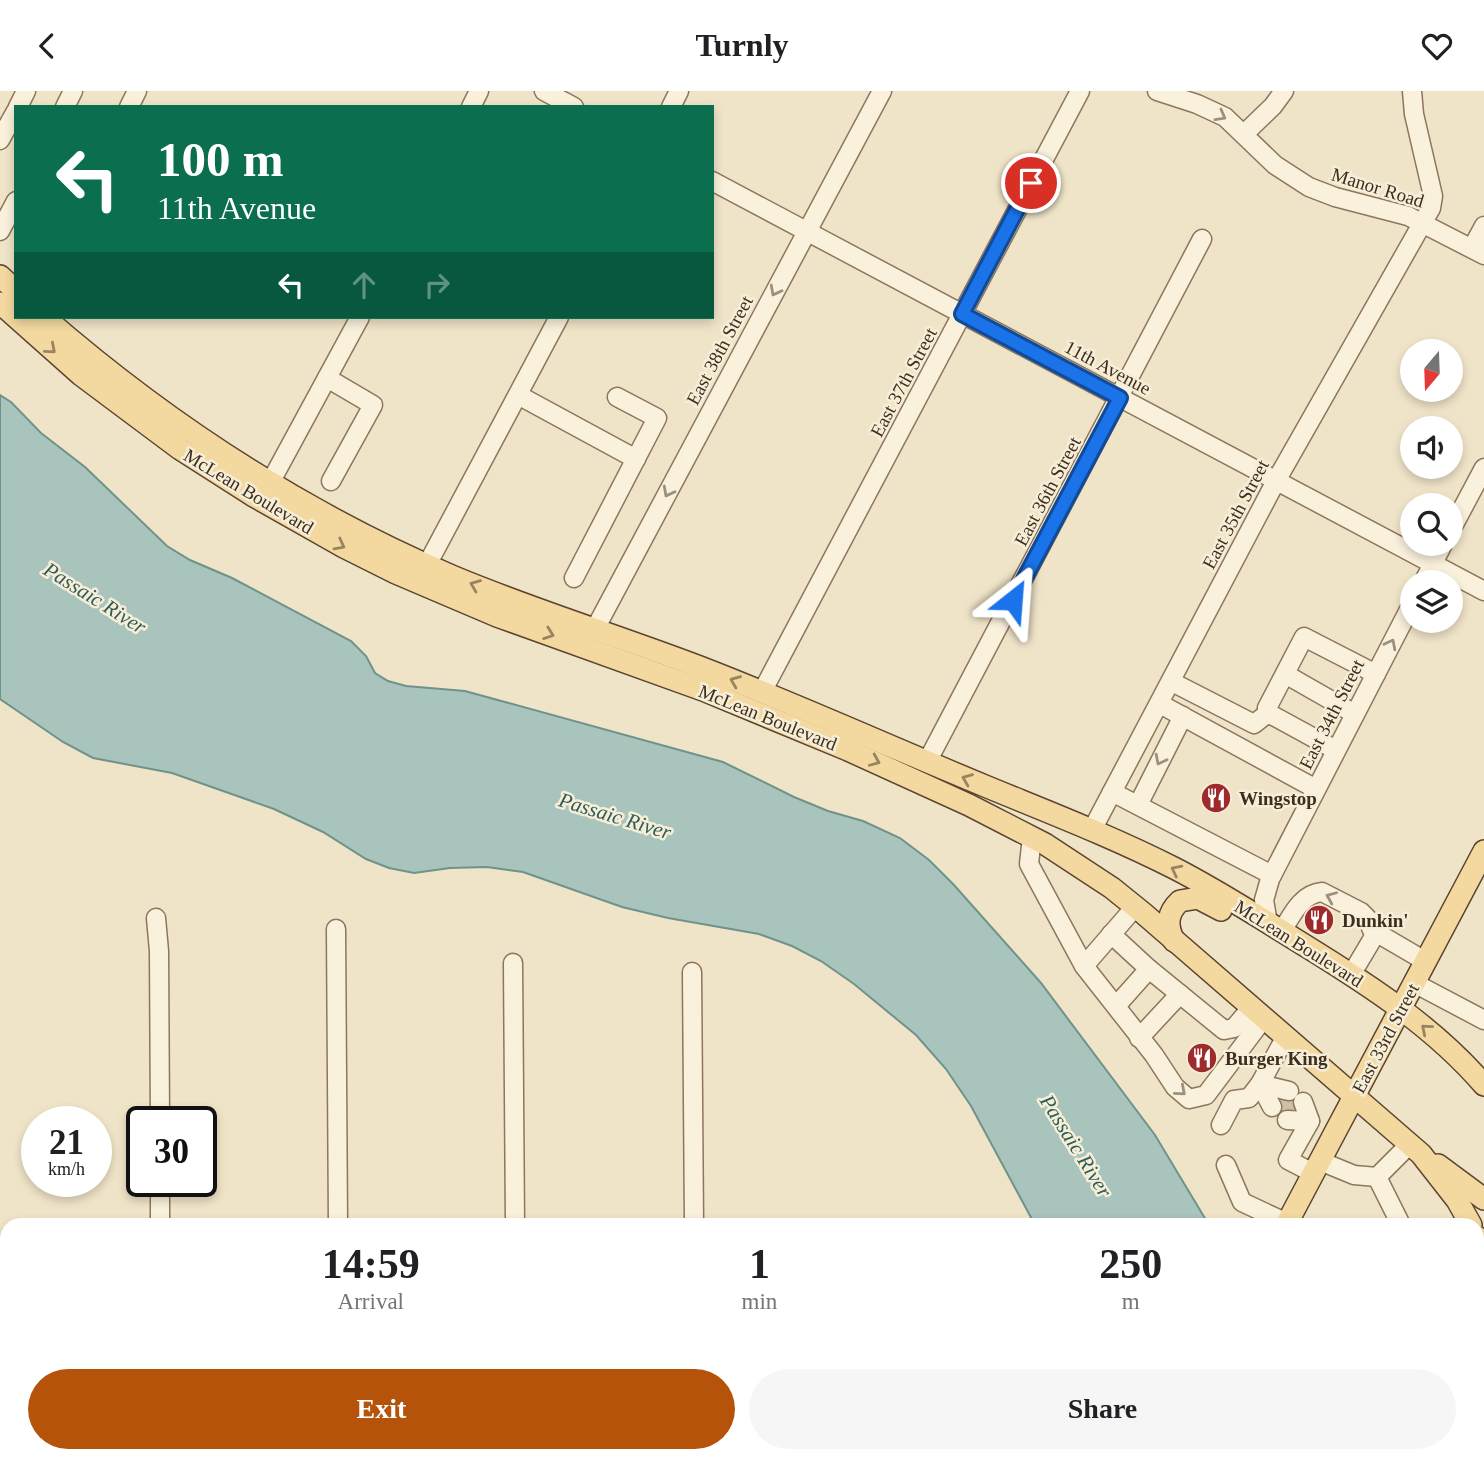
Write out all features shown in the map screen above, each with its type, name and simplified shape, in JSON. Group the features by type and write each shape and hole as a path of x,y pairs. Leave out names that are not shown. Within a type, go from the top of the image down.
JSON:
{"main road":[{"path":"0,276 14,289"},
{"name":"McLean Boulevard","path":"0,303 14,315"},
{"name":"McLean Boulevard","path":"19,319 103,392 180,449 252,495 344,547 396,573 497,615 690,685 931,786 1032,837 1080,866 1135,907 1416,1149 1457,1200 1467,1218"},
{"name":"McLean Boulevard","path":"46,319 157,409 270,483 353,530 504,597 762,692 1092,830 1176,869 1275,927 1401,1008 1453,1053 1484,1085"},
{"name":"East 33rd Street","path":"1289,1218 1484,851"},
{"path":"1174,941 1169,931 1170,914 1180,901 1198,898 1317,968 1401,1008"},
{"path":"1453,1053 1484,1076"},
{"path":"1416,1149 1484,1199"}],"street":[{"path":"544,91 569,105"},
{"name":"East 38th Street","path":"594,629 882,91"},
{"name":"East 37th Street","path":"762,692 1080,91"},
{"name":"Manor Road","path":"1157,91 1197,104 1224,117 1275,165 1310,187 1335,197 1423,221 1478,252"},
{"path":"1244,134 1273,106 1284,91"},
{"name":"East 35th Street","path":"1092,830 1276,481 1432,208 1433,197 1414,114 1412,91"},
{"path":"0,140 14,114"},
{"name":"11th Avenue","path":"714,182 1484,591"},
{"path":"2,221 14,204"},
{"path":"1478,252 1484,226"},
{"name":"East 36th Street","path":"927,762 1202,239"},
{"path":"270,483 359,319"},
{"path":"427,565 558,319"},
{"path":"327,378 373,405 331,481"},
{"path":"518,395 636,459"},
{"path":"574,578 657,418 617,397"},
{"path":"1463,507 1484,468"},
{"path":"1430,570 1437,556"},
{"name":"East 34th Street","path":"1275,927 1264,900 1272,874 1400,627"},
{"path":"1268,713 1267,708 1304,636 1376,674"},
{"path":"1285,674 1355,714"},
{"path":"1172,682 1254,724 1268,713"},
{"path":"1160,703 1316,789"},
{"path":"1268,713 1336,750"},
{"path":"1138,805 1183,716"},
{"path":"1112,792 1272,874"},
{"path":"1032,837 1029,864 1084,966 1154,1055 1175,1087 1188,1099 1206,1095 1257,1013"},
{"path":"1275,927 1307,897 1322,892 1361,912 1376,933 1425,961"},
{"path":"1084,966 1135,907"},
{"path":"156,918 159,951 160,1106"},
{"path":"336,929 338,1218"},
{"path":"1352,975 1376,933"},
{"path":"1111,934 1224,1030 1234,1028 1257,1013"},
{"path":"513,963 515,1218"},
{"path":"1116,1006 1149,969"},
{"path":"692,972 694,1218"},
{"path":"1414,983 1484,1020"},
{"path":"1139,1038 1180,994"},
{"path":"1220,1125 1234,1100 1249,1098 1260,1084 1285,1038"},
{"path":"1260,1084 1291,1108 1336,1131"},
{"path":"1291,1108 1288,1160 1354,1175 1377,1177 1416,1149"},
{"path":"1226,1165 1242,1202 1274,1218"},
{"path":"1377,1177 1398,1218"},
{"path":"160,1197 160,1218"}],"water":[{"name":"Passaic River","path":"0,395 11,402 41,433 85,467 167,546 351,641 366,656 375,673 388,681 406,686 465,691 723,762 794,797 863,821 900,838 929,860 954,885 1041,983 1155,1135 1205,1218 1031,1218 971,1106 946,1069 916,1035 854,984 821,961 792,946 759,934 622,907 523,872 487,867 414,873 389,868 366,859 323,832 274,809 172,773 93,758 63,742 0,699"}],"tunnel":[{"path":"1279,1099 1295,1112"}],"place":[{"name":"Wingstop","path":"1216,798"},
{"name":"Dunkin'","path":"1319,920"},
{"name":"Burger King","path":"1202,1058"}],"route":[{"path":"1013,600 1120,398 962,314 1031,183"}]}
